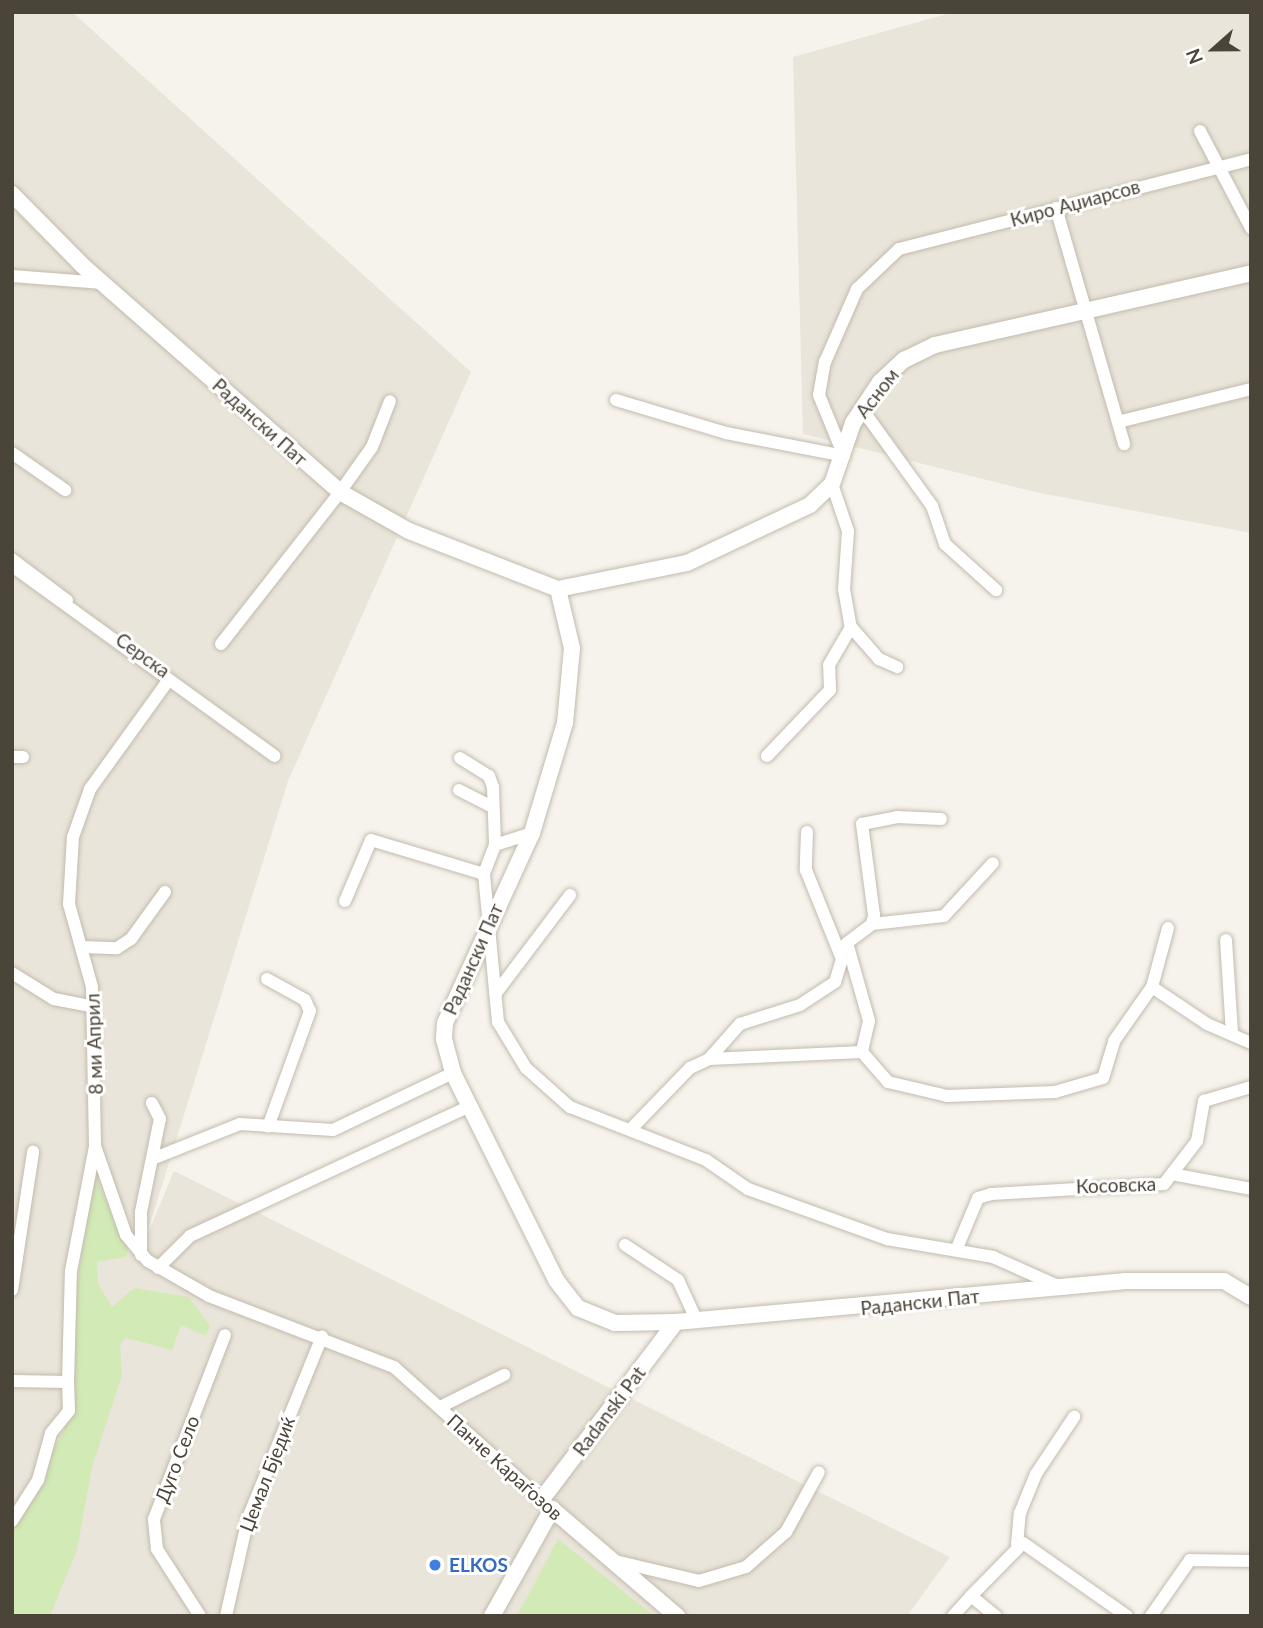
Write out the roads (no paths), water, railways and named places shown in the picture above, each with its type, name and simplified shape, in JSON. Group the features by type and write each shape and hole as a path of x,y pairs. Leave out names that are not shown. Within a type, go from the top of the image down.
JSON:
{"street":[{"path":"1200,131 1221,165 1251,228"},
{"name":"Киро Аџиарсов","path":"844,456 819,395 825,362 857,289 899,249 1251,159"},
{"name":"Радански Пат","path":"12,194 103,283 340,492 409,531 558,589 572,664 565,723 532,833 445,1023 453,1073 565,1294 592,1318 676,1322 1063,1289 1126,1281 1224,1280 1251,1297"},
{"path":"1056,208 1090,314 1124,444"},
{"name":"Асном","path":"832,484 862,409 904,360 935,345 1090,314 1251,273"},
{"path":"12,276 103,283"},
{"path":"1118,422 1251,389"},
{"path":"616,400 726,433 844,456"},
{"path":"222,644 372,447 390,401"},
{"path":"862,409 932,506 945,544 996,590"},
{"path":"12,453 65,490"},
{"path":"558,589 687,563 729,548 774,527 832,484 848,531 844,589 851,627 879,659 897,667"},
{"name":"Серска","path":"12,558 271,754"},
{"path":"12,566 271,754"},
{"path":"767,757 830,690 830,665 851,627"},
{"name":"8 ми Април","path":"12,1521 38,1480 51,1433 69,1411 71,1271 95,1146 89,1006 83,947 69,904 73,837 90,789 168,681"},
{"path":"460,758 489,776 495,845 484,874 487,932 496,958 498,1022 526,1068 570,1107 706,1160 748,1189 887,1239 957,1248 993,1256 1063,1289"},
{"path":"458,790 493,807"},
{"path":"872,925 862,824 897,817 941,819"},
{"path":"807,832 806,870 842,959"},
{"path":"495,845 532,833"},
{"path":"345,901 371,840 484,874"},
{"path":"709,1059 740,1024 800,1005 835,982 847,943 872,925 944,916 993,863"},
{"path":"83,947 117,948 131,939 165,892"},
{"path":"496,993 570,895"},
{"path":"862,1052 888,1082 947,1096 1092,1084 1103,1077 1114,1041 1152,987 1168,928"},
{"path":"1226,940 1232,1034"},
{"path":"847,943 869,1021 862,1052"},
{"path":"12,973 54,999 89,1006"},
{"path":"267,979 305,1000 310,1010 268,1127"},
{"path":"1152,987 1251,1044"},
{"path":"631,1129 690,1068 709,1059 862,1052"},
{"path":"152,1159 209,1131 240,1124 333,1130 453,1073"},
{"name":"Косовска","path":"957,1248 978,1198 1036,1188 1150,1187 1177,1175 1197,1141 1203,1101 1251,1087"},
{"path":"141,1255 152,1159 160,1119 152,1103"},
{"path":"95,1146 126,1235 141,1255 158,1268 190,1236 470,1106"},
{"path":"12,1290 33,1152"},
{"path":"1177,1175 1251,1189"},
{"path":"625,1245 678,1280 696,1319"},
{"name":"Панче Караѓозов","path":"158,1268 183,1283 394,1367 673,1615"},
{"name":"Radanski Pat","path":"492,1616 547,1504 676,1322"},
{"name":"Дуго Село","path":"201,1616 157,1549 154,1518 225,1335"},
{"name":"Џемал Бједиќ","path":"226,1616 248,1518 322,1337"},
{"path":"440,1407 504,1374"},
{"path":"12,1381 68,1382"},
{"path":"953,1616 1017,1545 1020,1513 1036,1474 1074,1417"},
{"path":"606,1558 699,1581 746,1567 786,1532 818,1472"},
{"path":"1017,1545 1034,1549 1127,1616"},
{"path":"1151,1616 1190,1560 1251,1561"},
{"path":"971,1597 996,1616"}],"place":[{"name":"ELKOS","path":"435,1565"}]}
